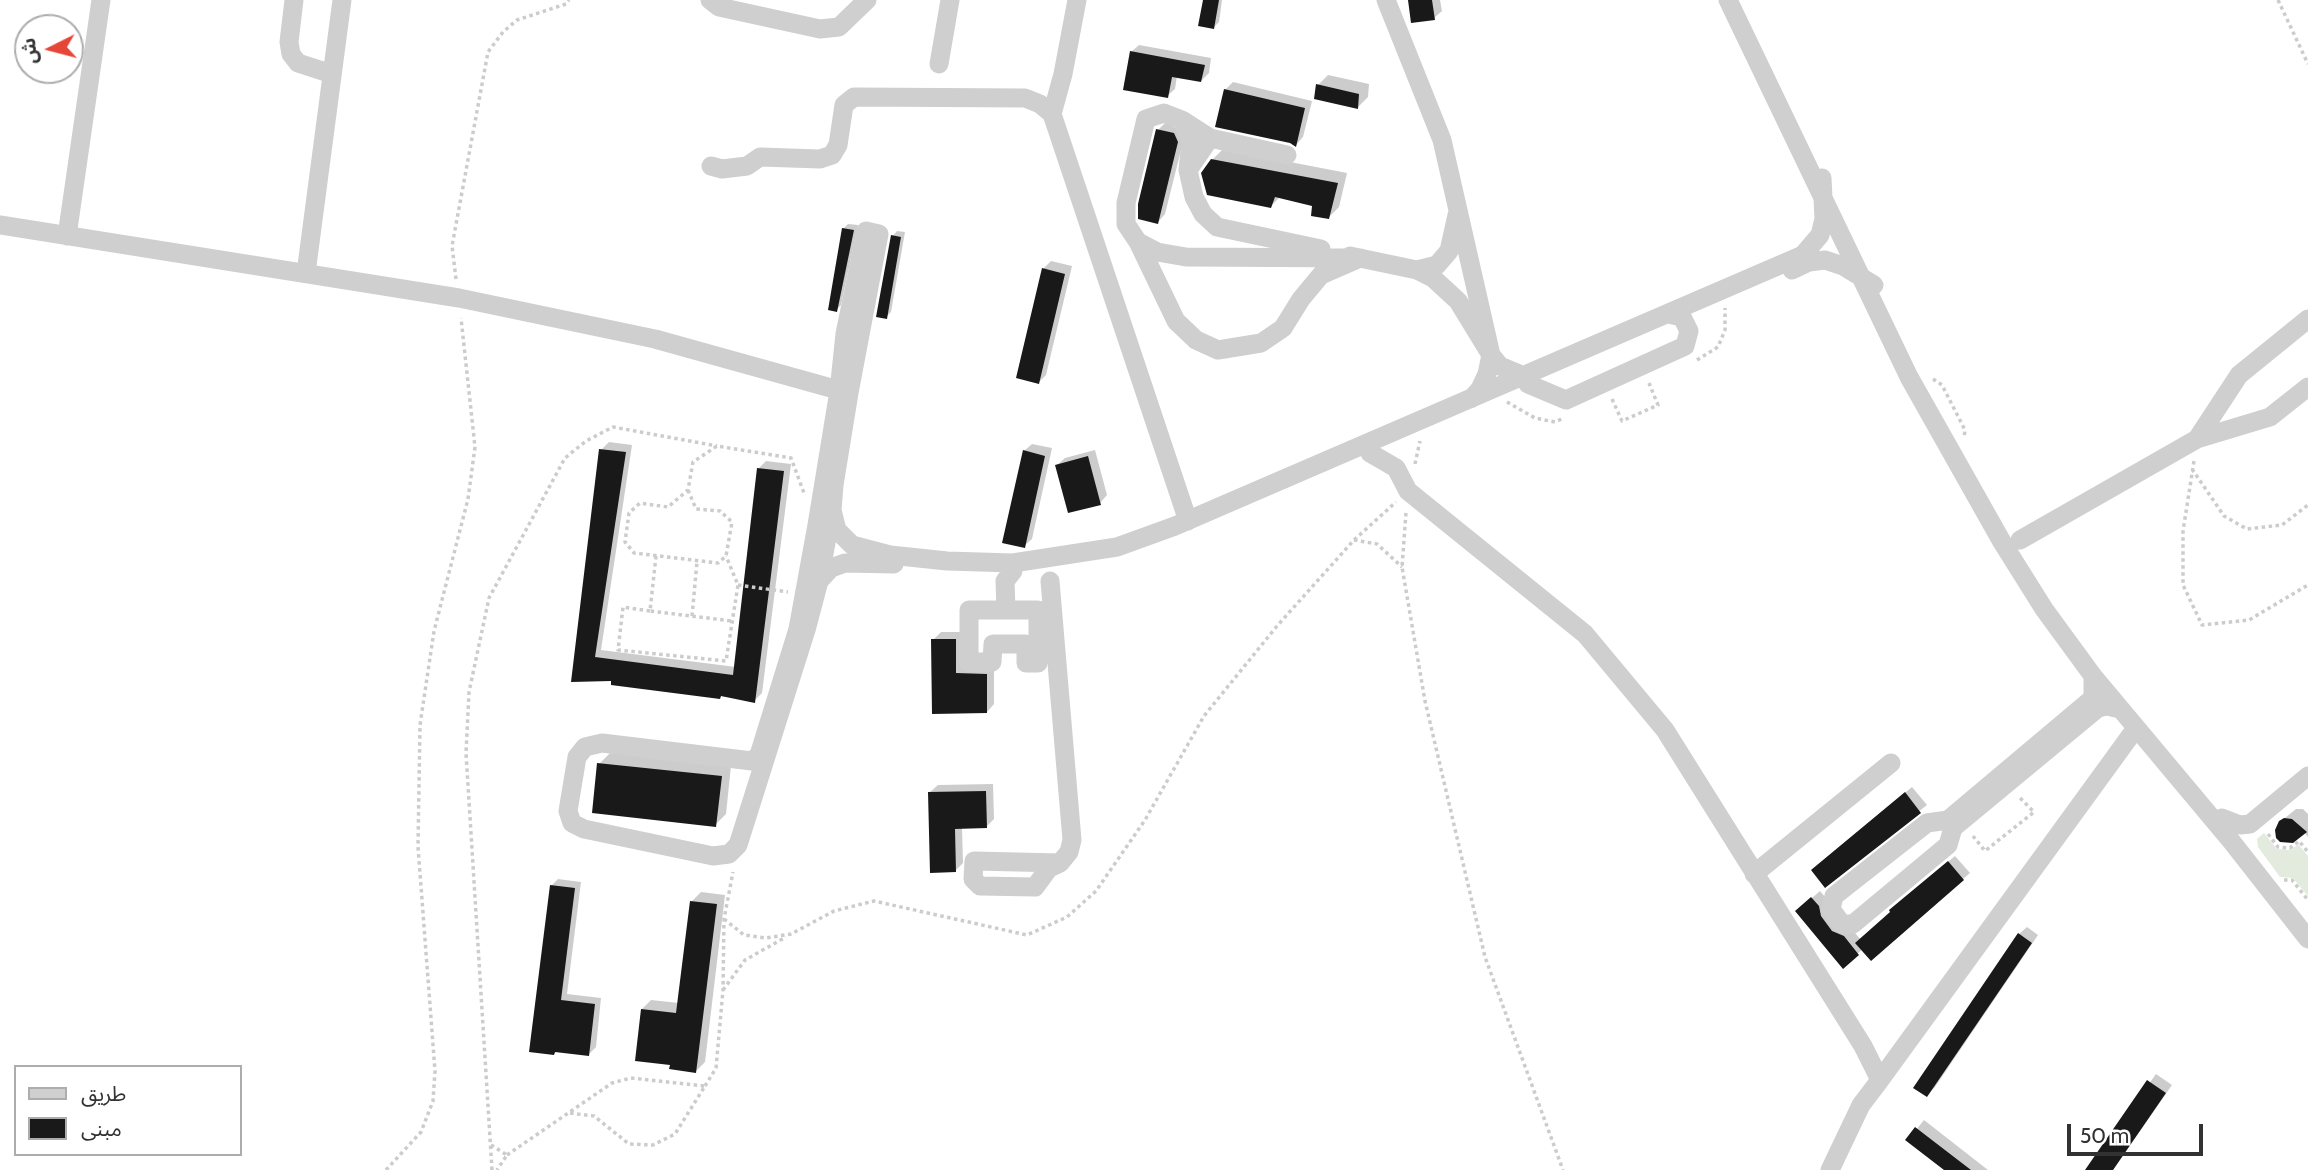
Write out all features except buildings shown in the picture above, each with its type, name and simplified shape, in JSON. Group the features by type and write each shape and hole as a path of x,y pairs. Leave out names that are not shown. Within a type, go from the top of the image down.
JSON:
{"lane":[{"path":"67,236 101,0"},
{"path":"294,0 289,42 291,54 298,63 332,75"},
{"path":"306,273 342,0"},
{"path":"710,0 719,7 820,29 839,27 867,0"},
{"path":"780,0 784,9 801,23"},
{"path":"939,64 950,0"},
{"path":"1052,114 1063,74 1077,0"},
{"path":"1386,0 1442,140 1491,355 1487,374 1480,389 1471,399"},
{"path":"1728,0 1916,373 2050,605 2099,671 2308,926"},
{"path":"1675,316 1803,255 1820,235 1824,219 1822,187 1736,0"},
{"path":"711,166 722,169 747,166 760,157 820,159 832,155 838,145 844,105 854,97 1026,98 1040,104 1052,114 1188,521"},
{"path":"1287,155 1210,138 1182,120 1164,113 1146,119 1126,203 1126,224 1138,242 1175,321 1196,340 1218,350 1261,342 1283,328 1301,299 1321,275 1360,258"},
{"path":"1182,120 1191,141 1188,170 1194,197 1203,214 1217,227 1417,270 1433,278 1458,301 1500,366 1566,400 1685,346 1689,331 1675,316"},
{"path":"1188,170 1210,138"},
{"path":"1417,270 1437,265 1449,251 1458,210"},
{"path":"0,225 458,298 655,339 844,392"},
{"path":"844,392 812,587 806,630 738,845 729,854 712,856 584,829 572,823 568,811 577,757 585,747 602,743 752,761 759,755 812,587 832,510 844,392 845,334 866,230 879,234 844,392"},
{"path":"1138,242 1157,252 1186,257 1360,258"},
{"path":"812,587 831,569 845,562 889,563 1004,574 1051,571 1119,555 1238,510 1675,316 1810,262 1825,260 1868,282 1909,377 2001,542 2044,609 2092,676 2232,842 2308,939"},
{"path":"2197,439 2239,374 2308,319"},
{"path":"832,510 837,530 852,545 890,555 947,561 1013,562 1117,547 1188,521 1471,399 1526,380"},
{"path":"2015,544 2197,439 2270,417 2308,387"},
{"path":"1370,453 1396,468 1408,491 1585,634 1665,730 1863,1046 1880,1080"},
{"path":"1051,571 1072,841 1069,852 1060,863"},
{"path":"1004,574 1006,610"},
{"path":"969,610 1006,610 1038,610 1038,663 1026,663 1026,644 993,644 992,662 969,662 969,610"},
{"path":"2092,676 2093,698 1948,820 1927,823 1834,895 1831,909 1842,924 1853,924 1948,845 1952,828 2098,708 2107,706 2120,709"},
{"path":"1830,1170 1861,1105 2136,728"},
{"path":"1754,874 1891,763"},
{"path":"2222,818 2240,825 2250,824 2308,776"},
{"path":"2252,855 2250,840 2256,827 2308,785"}],"path":[{"path":"386,1170 421,1132 433,1101 434,1058 418,847 420,725 434,631 468,499 475,447 452,246 488,52 503,32 517,20 566,4 569,0"},
{"path":"2278,0 2308,64"},
{"path":"1693,362 1718,346 1725,330 1724,308 1735,303"},
{"path":"1600,403 1612,398 1622,421 1658,405 1647,380"},
{"path":"1504,400 1535,418 1555,422 1566,417"},
{"path":"494,1170 490,1144 466,753 469,692 489,598 565,458 586,441 613,428 791,458"},
{"path":"1423,430 1408,491 1402,567 1425,701 1485,957 1563,1170"},
{"path":"2197,439 2183,531 2183,585 2202,625 2249,620 2308,585"},
{"path":"717,446 693,462 688,490 696,509 720,511 732,522 726,556 738,585 726,661 618,650 623,607 732,621"},
{"path":"2179,449 2224,516 2247,529 2282,525 2308,505"},
{"path":"688,490 668,507 640,503 629,513 625,542 634,553 718,563 726,556"},
{"path":"723,990 745,960 834,911 874,901 1027,935 1067,917 1096,891 1145,820 1204,716 1277,626 1354,540 1408,491"},
{"path":"1354,540 1377,544 1402,567"},
{"path":"650,611 656,556"},
{"path":"692,615 697,561"},
{"path":"738,585 812,587"},
{"path":"1971,835 1986,851 2034,813 2013,790"},
{"path":"2265,830 2278,847 2290,848 2299,841 2308,852"},
{"path":"569,1113 594,1116 629,1144 653,1145 675,1134 716,1068 723,990 724,919 738,845"},
{"path":"2279,880 2292,880 2308,900"},
{"path":"724,919 744,935 766,939 791,934"},
{"path":"494,1170 507,1155 612,1083 631,1078 705,1086"},
{"path":"490,1144 507,1155"}],"shaded area":[{"path":"2264,833 2277,849 2291,850 2298,844 2308,856 2308,896 2293,878 2280,877 2258,847 2257,839"}]}
